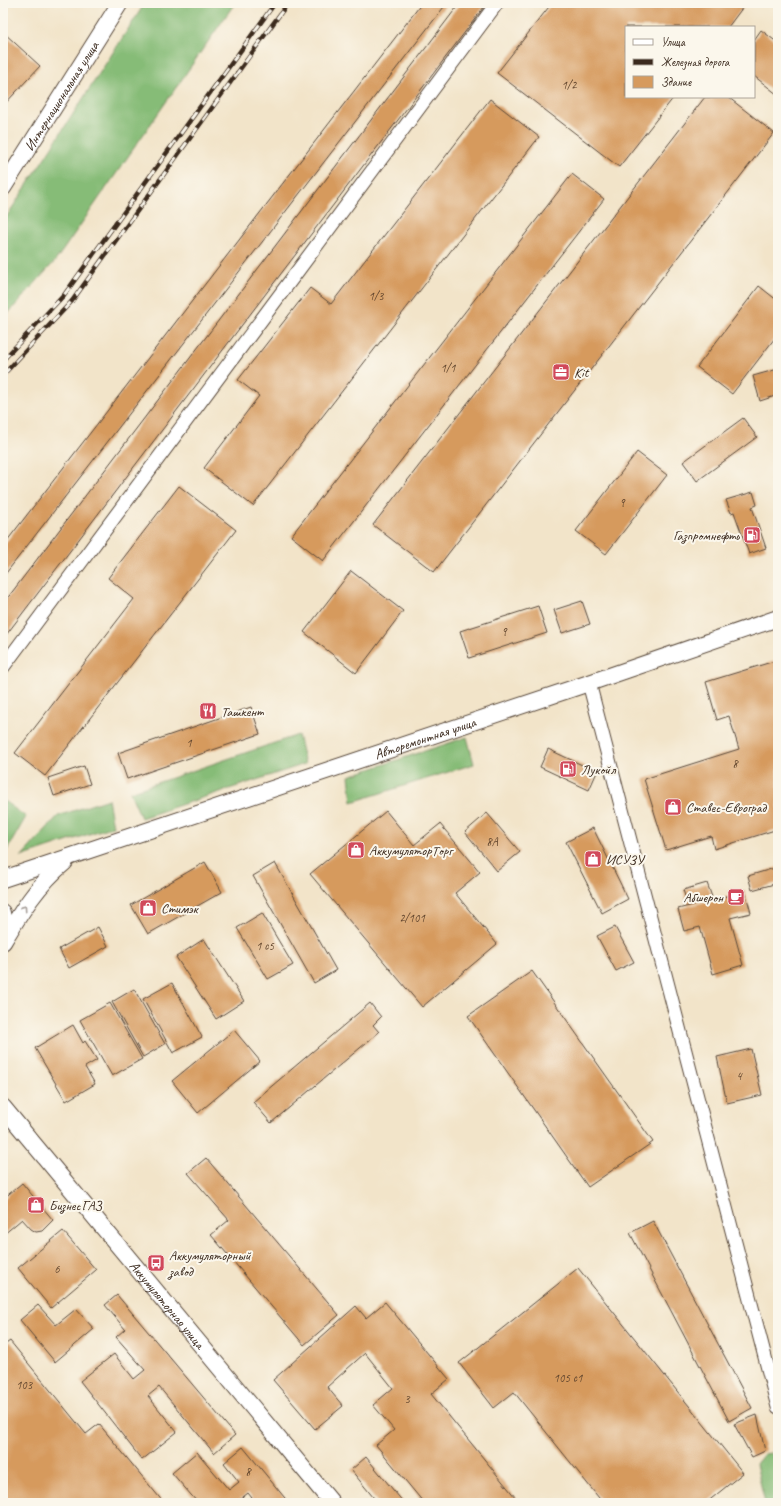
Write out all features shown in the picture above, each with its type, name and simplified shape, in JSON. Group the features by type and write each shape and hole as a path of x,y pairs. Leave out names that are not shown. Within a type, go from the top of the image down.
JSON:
{"street":[{"name":"Интернациональная улица","path":"3,188 120,3"},
{"path":"3,667 497,3"},
{"name":"Авторемонтная улица","path":"71,857 778,618"},
{"path":"589,683 778,1406"},
{"path":"3,879 71,857"},
{"path":"3,941 20,912 32,896 44,882 71,857"},
{"path":"3,912 6,924 3,941"},
{"name":"Аккумуляторная улица","path":"3,1107 332,1503"}],"green space":[{"path":"145,3 235,3 56,260 3,319 3,222"},
{"path":"298,735 305,764 141,818 130,792"},
{"path":"467,737 474,764 352,802 349,776"},
{"path":"108,799 113,826 21,857 58,816"},
{"path":"3,800 26,817 7,850 3,851"},
{"path":"771,1453 778,1471 778,1503 765,1503 756,1464 764,1454"}],"building":[{"path":"422,3 447,3 3,577 3,546"},
{"path":"460,3 487,3 3,639 3,604"},
{"path":"552,3 746,3 729,26 625,26 625,98 673,98 619,167 497,73"},
{"path":"761,30 778,43 778,95 755,77 755,39"},
{"path":"3,32 40,66 3,106"},
{"path":"704,98 729,98 774,133 434,572 373,525"},
{"path":"490,99 539,137 253,506 204,468 259,396 238,380 310,288 331,304"},
{"path":"572,174 604,199 323,561 291,536"},
{"path":"759,286 778,301 778,334 732,394 697,367"},
{"path":"778,369 778,395 760,401 753,376"},
{"path":"743,418 757,437 697,481 683,462"},
{"path":"637,452 667,475 606,554 576,531"},
{"path":"179,486 236,530 45,776 15,753 134,599 108,578"},
{"name":"Газпромнефть","path":"753,492 757,505 752,507 766,548 749,554 734,512 731,513 726,500"},
{"path":"351,571 403,611 356,673 304,632"},
{"path":"582,601 590,624 562,633 554,610"},
{"path":"538,606 547,633 469,658 460,631"},
{"path":"778,660 778,829 714,849 711,836 666,850 644,779 739,749 729,716 717,720 706,682"},
{"path":"251,707 260,734 127,779 118,753"},
{"name":"Лукойл","path":"548,749 597,772 589,790 540,767"},
{"path":"84,766 90,784 54,796 48,778"},
{"path":"386,811 414,845 440,824 480,872 455,893 497,944 422,1007 310,874"},
{"path":"487,813 520,852 497,871 465,832"},
{"path":"593,828 628,899 602,913 566,842"},
{"path":"205,862 222,892 148,934 131,905"},
{"path":"275,863 336,970 314,983 253,876"},
{"path":"778,867 778,883 752,890 748,876"},
{"path":"707,883 712,897 688,905 683,890"},
{"path":"745,891 751,913 730,918 743,965 713,974 700,927 684,931 678,909"},
{"path":"262,913 293,965 268,979 237,928"},
{"path":"98,927 108,946 69,968 59,949"},
{"path":"615,927 634,962 616,971 597,936"},
{"path":"204,939 244,1001 216,1019 176,957"},
{"path":"532,971 653,1142 588,1187 468,1016"},
{"path":"172,983 202,1037 173,1053 143,999"},
{"path":"134,989 165,1044 143,1057 112,1002"},
{"path":"110,1003 142,1059 112,1076 80,1020"},
{"path":"370,1003 381,1017 373,1025 379,1032 271,1123 253,1102"},
{"path":"73,1025 83,1043 85,1041 97,1060 85,1067 95,1084 66,1101 35,1048"},
{"path":"234,1030 260,1061 198,1113 172,1081"},
{"path":"751,1049 762,1095 727,1103 717,1057"},
{"path":"206,1158 339,1315 304,1345 211,1235 229,1220 188,1173"},
{"path":"22,1183 53,1220 42,1231 36,1232 31,1229 22,1219 3,1235 3,1199"},
{"path":"653,1221 752,1408 729,1421 630,1233"},
{"path":"63,1231 96,1270 51,1308 18,1268"},
{"path":"578,1268 743,1473 706,1503 603,1503 514,1392 494,1408 459,1363"},
{"path":"117,1295 235,1435 214,1453 159,1387 148,1396 177,1432 142,1460 80,1381 114,1354 134,1379 145,1370 116,1337 125,1329 105,1305"},
{"path":"385,1302 449,1379 431,1394 520,1503 424,1503 376,1445 394,1430 373,1405 393,1388 365,1353 327,1387 343,1406 315,1429 273,1380 356,1306 366,1318"},
{"path":"38,1305 56,1325 76,1309 94,1329 55,1362 20,1320"},
{"path":"10,1341 86,1434 99,1424 164,1503 3,1503 3,1346"},
{"path":"757,1415 765,1451 752,1457 734,1424"},
{"path":"243,1447 289,1503 256,1503 248,1493 238,1501 240,1503 198,1503 172,1473 197,1452 229,1490 239,1482 224,1463"},
{"path":"366,1457 404,1503 378,1503 351,1470"}],"railway":[{"path":"3,360 64,295 275,3"},
{"path":"3,375 72,301 288,3"}],"place":[{"name":"Kit","path":"561,372"},
{"name":"Газпромнефть","path":"752,535"},
{"name":"Ташкент","path":"208,711"},
{"name":"Лукойл","path":"568,769"},
{"name":"Ставес-Евроград","path":"673,807"},
{"name":"АккумуляторТорг","path":"356,850"},
{"name":"ИСУЗУ","path":"593,859"},
{"name":"Абшерон","path":"736,897"},
{"name":"Стимэк","path":"148,908"},
{"name":"БизнесГАЗ","path":"36,1205"},
{"name":"Аккумуляторный завод","path":"156,1263"}]}
